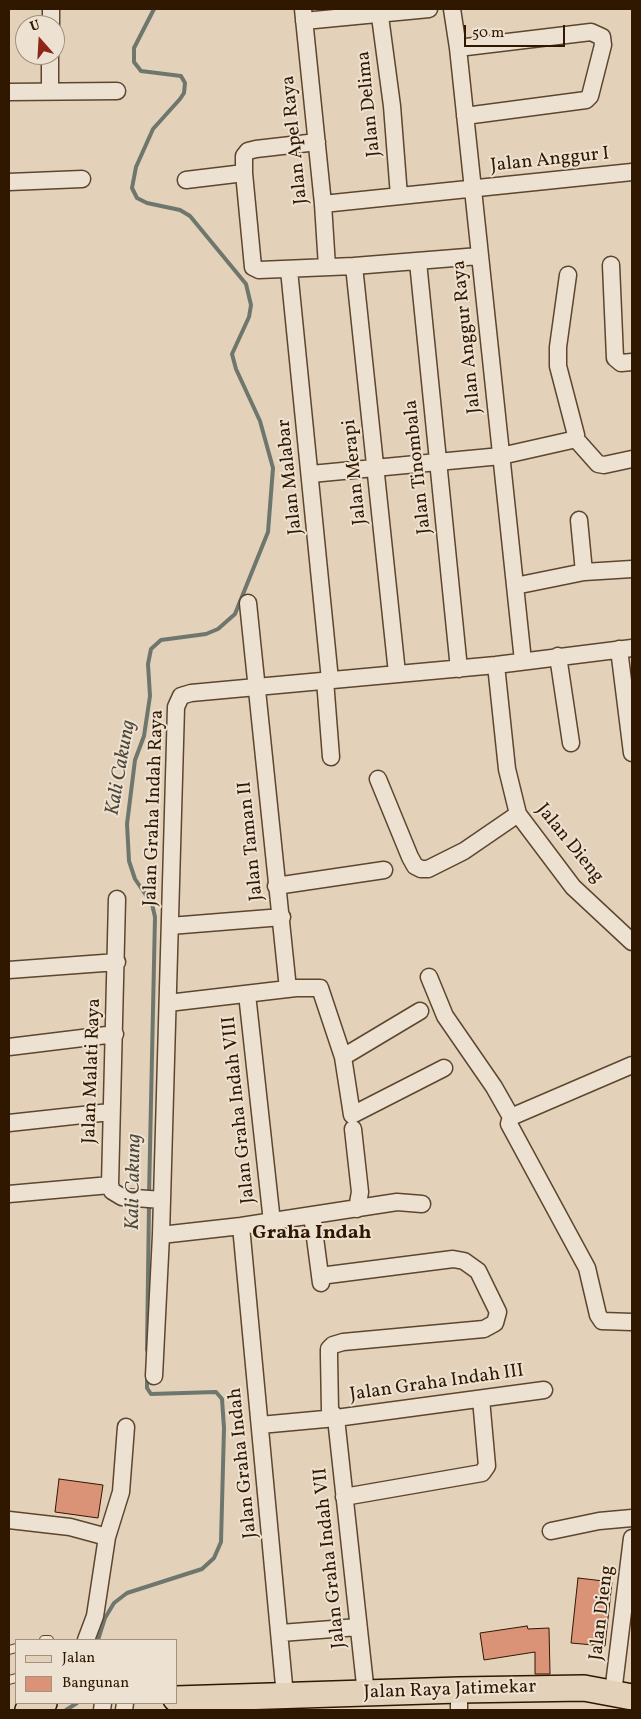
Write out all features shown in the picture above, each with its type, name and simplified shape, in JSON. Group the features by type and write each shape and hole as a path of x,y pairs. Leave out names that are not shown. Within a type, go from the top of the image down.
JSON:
{"main road":[{"name":"Jalan Raya Jatimekar","path":"178,1699 366,1694 459,1700 584,1688 627,1698"},
{"path":"28,1710 42,1704"}],"street":[{"path":"303,15 429,9"},
{"name":"Jalan Anggur Raya","path":"452,9 458,48 523,661"},
{"name":"Jalan Delima","path":"379,11 392,106 399,196"},
{"name":"Jalan Apel Raya","path":"303,15 328,267"},
{"path":"458,48 591,32 602,37 603,45 590,96 586,100 465,116"},
{"path":"50,65 50,90"},
{"path":"9,92 50,90 117,91"},
{"path":"317,142 248,152 244,156 252,263 259,270 289,270 418,262 480,256"},
{"name":"Jalan Anggur I","path":"323,204 472,189 555,178 632,172"},
{"path":"186,180 244,173"},
{"path":"9,182 82,179"},
{"name":"Jalan Tinombala","path":"418,262 458,669"},
{"path":"611,265 615,358 621,363 632,362"},
{"name":"Jalan Merapi","path":"354,266 397,674"},
{"name":"Jalan Malabar","path":"289,270 311,474 328,680 331,757"},
{"path":"568,275 558,347 558,366 574,437 598,464 604,465 632,459"},
{"path":"311,474 502,456 572,440 574,437"},
{"path":"579,520 584,572"},
{"path":"515,586 584,572 632,569"},
{"name":"Jalan Taman II","path":"248,603 288,989"},
{"path":"626,649 632,753"},
{"name":"Jalan Graha Indah Raya","path":"154,1376 161,1235 156,1200 168,1004 176,707 181,696 191,692 256,688 458,669 626,649"},
{"path":"558,656 571,743"},
{"name":"Jalan Dieng","path":"496,665 507,768 518,814 573,887 632,942"},
{"path":"378,779 410,857 421,869 428,869 464,851 518,814"},
{"path":"276,886 384,870"},
{"name":"Jalan Malati Raya","path":"110,1185 110,1112 115,1034 117,899"},
{"path":"170,926 282,917"},
{"path":"9,970 117,962"},
{"path":"429,977 445,1016 494,1087 511,1117 510,1128 587,1268 598,1315 602,1321 632,1322"},
{"path":"168,1004 288,989 320,988 343,1058 353,1122 360,1192 358,1209"},
{"name":"Jalan Graha Indah VIII","path":"247,994 272,1222"},
{"path":"343,1058 420,1011"},
{"path":"9,1047 115,1034"},
{"path":"511,1117 632,1065"},
{"path":"353,1122 444,1068"},
{"path":"9,1124 110,1112"},
{"path":"9,1194 110,1185 112,1191 122,1197 156,1200"},
{"path":"161,1235 272,1222 397,1202 422,1204"},
{"name":"Jalan Graha Indah VII","path":"312,1215 320,1279 453,1260 464,1261 478,1271 498,1312 495,1323 484,1330 333,1344 329,1356 330,1410 336,1418 366,1694"},
{"name":"Jalan Graha Indah","path":"241,1226 281,1633 285,1696"},
{"name":"Jalan Graha Indah III","path":"260,1425 336,1418 544,1390"},
{"path":"344,1497 482,1473 487,1466 480,1399"},
{"path":"86,1639 95,1616 107,1537 121,1492 126,1427"},
{"path":"551,1531 599,1521 632,1518"},
{"path":"9,1520 62,1525 107,1537"},
{"name":"Jalan Dieng","path":"627,1698 632,1538"},
{"path":"281,1633 358,1627"}],"building":[{"path":"59,1479 103,1485 98,1518 55,1512"},
{"path":"578,1578 612,1582 605,1646 571,1643"},
{"path":"527,1626 528,1629 549,1628 550,1674 535,1674 535,1652 484,1660 480,1633"}],"waterway":[{"name":"Kali Cakung","path":"149,1195 155,917 152,904 135,879 129,861 127,824 135,760 144,736 150,696 148,664 151,649 161,640 206,634 218,629 235,614 268,532 273,468 260,421 236,369 232,354 249,317 251,305 246,284 190,216 180,210 147,203 137,198 132,188 136,167 153,129 184,93 185,83 181,76 141,71 134,62 134,48 154,9"},
{"name":"Kali Cakung","path":"147,1350 149,1204"},
{"name":"Kali Cakung","path":"98,1639 105,1618 114,1603 127,1593 202,1569 214,1558 221,1542 224,1428 222,1399 216,1392 151,1394 147,1388 147,1377"},
{"name":"Kali Cakung","path":"66,1710 75,1704"}],"district":[{"name":"Graha Indah","path":"312,1234"}]}
